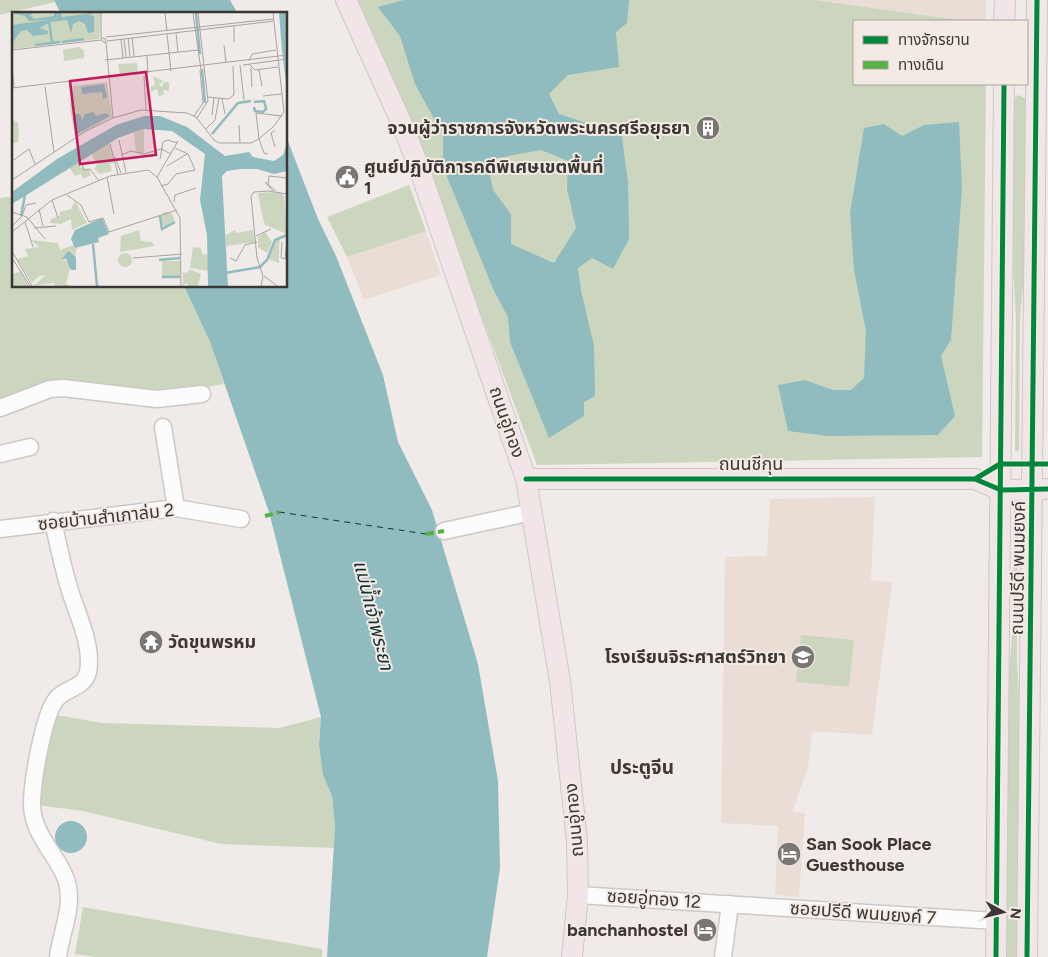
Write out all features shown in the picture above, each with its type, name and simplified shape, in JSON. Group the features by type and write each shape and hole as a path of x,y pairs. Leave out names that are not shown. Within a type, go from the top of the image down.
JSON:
{"main road":[{"name":"ถนนอู่ทอง","path":"346,0 412,149 526,479 560,681 577,841 578,895 572,957"},
{"path":"1004,20 1005,0"},
{"name":"ถนนปรีดี พนมยงค์","path":"1028,957 1040,490 1036,92 1037,0"},
{"path":"1004,87 1024,86 1036,92"},
{"name":"ถนนปรีดี พนมยงค์","path":"996,957 1004,87"},
{"path":"975,479 1000,464 1040,464"},
{"name":"ถนนชีกุน","path":"526,479 975,479 1001,490 1040,490"}],"street":[{"path":"0,408 50,389 64,388 156,399 202,394"},
{"path":"163,427 176,508"},
{"path":"0,454 30,447"},
{"name":"ซอยบ้านสำเภาล่ม 2","path":"0,529 53,521 176,508 241,519"},
{"path":"444,531 532,512"},
{"path":"53,521 70,591 81,622 88,657 88,672 84,682 56,699 50,711 45,726 32,804 34,821 39,834 66,880 69,898 68,918 60,939 58,957"},
{"name":"ซอยอู่ทอง 12","path":"578,895 730,904"},
{"path":"723,957 730,904"},
{"name":"ซอยปรีดี พนมยงค์ 7","path":"730,904 996,921"}],"shaded area":[{"path":"815,0 986,0 986,20 958,20"},
{"path":"426,231 441,275 364,300 347,257"},
{"name":"โรงเรียนจิระศาสตร์วิทยา","path":"875,497 871,580 892,583 872,735 812,731 808,767 792,812 805,813 799,897 775,895 778,826 721,823 725,557 767,556 770,499"}],"green space":[{"path":"0,0 54,0 55,2 12,12 0,15"},
{"path":"358,0 815,0 958,20 853,20 853,85 986,85 982,457 537,465 396,87"},
{"path":"1018,95 1027,99 1027,237 1020,319 1019,450 1017,452 1015,450 1016,319 1011,236 1013,99"},
{"path":"409,185 426,231 347,257 327,217"},
{"path":"12,196 12,288 185,288 210,342 224,384 165,394 74,381 0,404 0,198"},
{"path":"1016,503 1018,506 1017,661 1022,743 1020,957 1004,957 1006,715 1013,620 1014,506"},
{"path":"801,635 854,640 849,687 796,682"},
{"path":"56,715 102,723 279,728 321,717 319,745 323,775 332,796 335,827 334,848 221,844 83,811 36,805 49,732"},
{"path":"83,907 322,949 322,957 95,957 75,954"}],"water":[{"path":"54,0 230,0 237,12 60,12"},
{"path":"404,0 629,0 627,23 616,32 619,67 568,75 549,94 559,114 595,126 621,130 628,182 629,239 613,269 592,258 578,268 594,346 595,396 584,402 584,416 549,438 510,342 508,317 494,291 443,167 443,135 415,84 400,36 378,7","holes":["541,150 568,161 567,189 576,228 554,263 511,244 511,214 493,190 487,160"]},
{"path":"959,122 962,188 951,340 941,356 955,416 938,435 828,436 788,431 778,385 805,380 833,390 851,390 864,378 866,331 854,270 850,213 864,128 884,124 902,136 924,125"},
{"name":"แม่น้ำเจ้าพระยา","path":"288,141 383,375 398,442 432,510 478,664 498,781 500,868 487,957 327,957 335,827 332,796 323,775 319,745 321,717 269,512 210,342 185,288 288,288"},
{"path":"71,821 77,822 82,826 86,831 86,843 82,848 77,852 71,853 65,852 60,848 56,843 55,837 56,831 60,826 65,822"}],"ferry route":[{"path":"279,512 426,534"}],"marked path":[{"path":"265,516 279,512"},
{"path":"426,534 444,531"}],"cycle path":[{"path":"1027,957 1037,0"},
{"path":"996,957 1004,85"},
{"path":"975,479 1000,464 1048,464"},
{"path":"526,479 975,479 1001,490 1048,489"}],"place":[{"name":"จวนผู้ว่าราชการจังหวัดพระนครศรีอยุธยา","path":"708,128"},
{"name":"ศูนย์ปฏิบัติการคดีพิเศษเขตพื้นที่ 1","path":"347,177"},
{"name":"วัดขุนพรหม","path":"151,642"},
{"name":"โรงเรียนจิระศาสตร์วิทยา","path":"803,657"},
{"name":"San Sook Place Guesthouse","path":"789,854"},
{"name":"banchanhostel","path":"705,930"}],"district":[{"name":"ประตูจีน","path":"642,767"}]}
